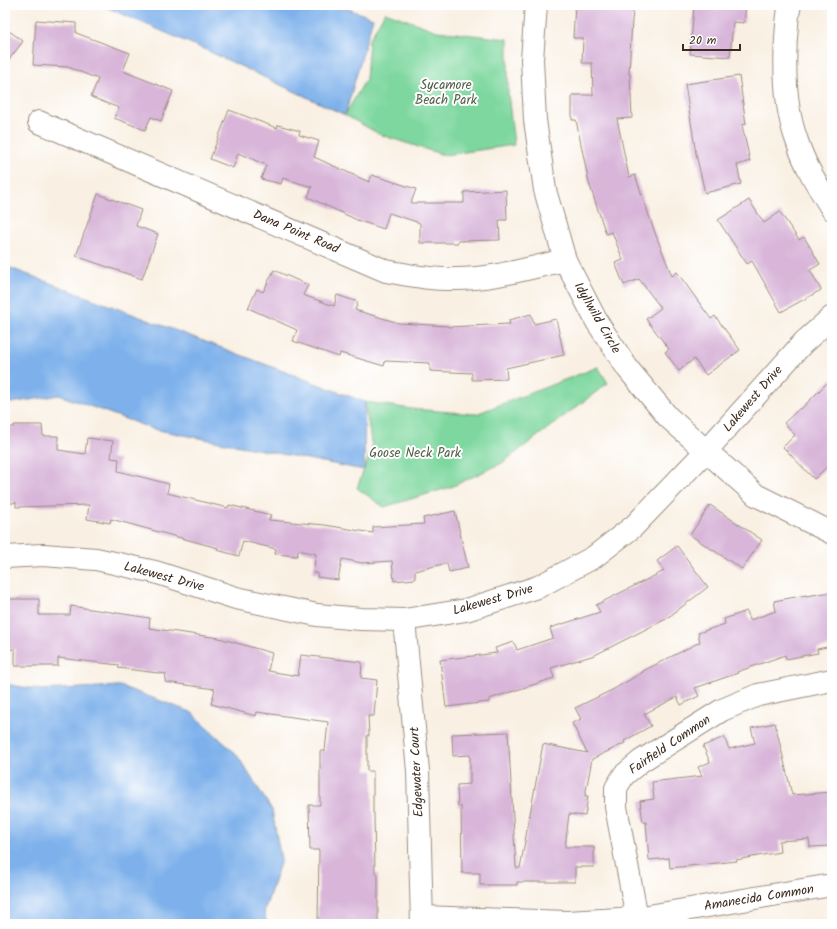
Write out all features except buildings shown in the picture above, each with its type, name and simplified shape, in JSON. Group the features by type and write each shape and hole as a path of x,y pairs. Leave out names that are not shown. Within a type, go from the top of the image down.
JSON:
{"street":[{"name":"Idyllwild Circle","path":"536,5 532,60 535,120 545,190 565,260 597,322 628,369 668,417 706,452 756,495 832,533"},
{"path":"790,5 785,57 788,104 797,141 814,179 832,209"},
{"name":"Dana Point Road","path":"39,122 386,271 427,278 456,279 485,277 565,260"},
{"name":"Lakewest Drive","path":"5,557 43,555 96,560 155,572 236,598 317,615 361,619 404,620 466,610 538,587 594,557 634,526 706,452 803,343 832,317"},
{"name":"Edgewater Court","path":"404,620 418,771 422,920"},
{"name":"Fairfield Common","path":"637,918 616,807 616,788 624,775 641,761 722,710 758,695 832,680"},
{"name":"Amanecida Common","path":"422,920 567,922 637,918 832,886"}],"green space":[{"name":"Sycamore Beach Park","path":"385,12 437,31 508,39 508,93 514,145 444,155 381,135 345,115 366,79 369,40"},
{"name":"Goose Neck Park","path":"598,367 608,383 502,463 451,487 384,507 357,488 372,448 365,402 412,409 476,414"}],"water":[{"path":"101,5 337,5 373,18 345,115 206,50"},
{"path":"5,266 365,402 364,470 153,429 59,395 5,404"},
{"path":"5,684 41,690 120,686 191,712 237,755 272,810 281,860 264,912 267,924 5,924"}]}
